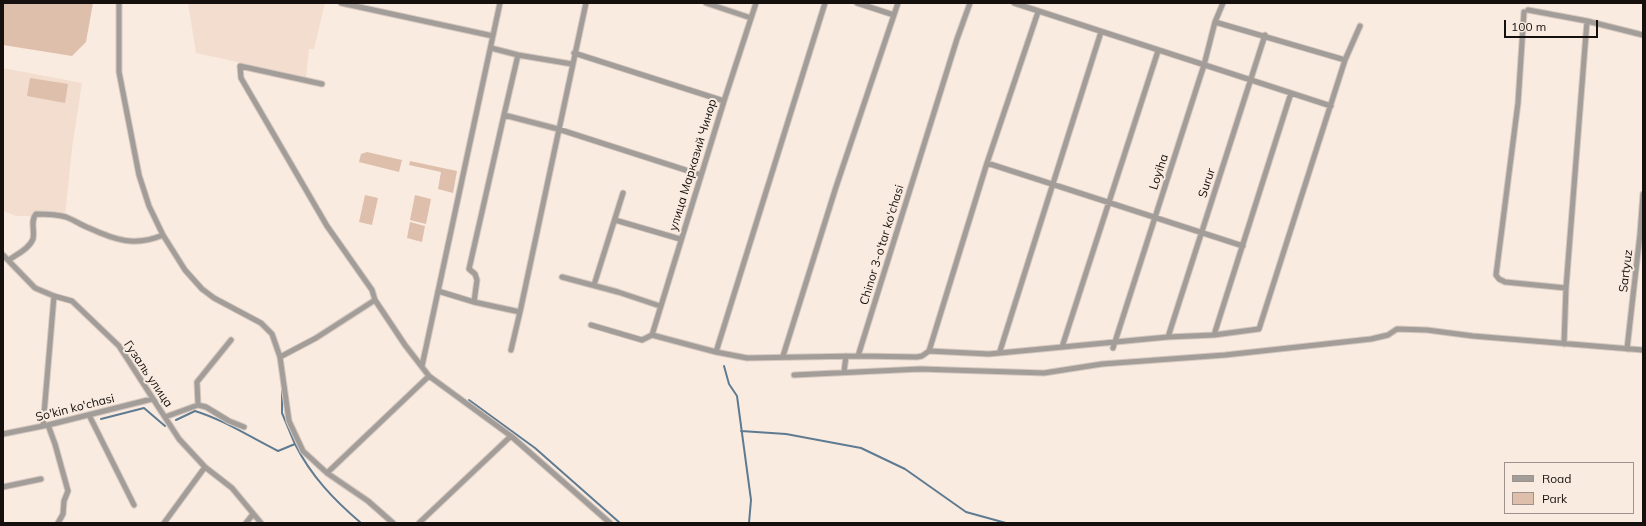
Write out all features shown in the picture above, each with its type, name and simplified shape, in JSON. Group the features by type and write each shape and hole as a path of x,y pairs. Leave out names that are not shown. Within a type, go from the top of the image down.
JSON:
{"street":[{"path":"119,3 119,72 139,175 150,206 163,235 185,270 202,289 214,298 261,323 269,330 276,342 280,357 288,415 293,434 302,451 327,473 368,501 393,523"},
{"path":"341,3 493,36"},
{"path":"422,366 500,3"},
{"path":"510,350 519,315 574,53 586,3"},
{"path":"706,3 751,18"},
{"name":"улица Марказий Чинор","path":"652,335 680,240 756,3"},
{"path":"716,352 825,3"},
{"path":"858,3 894,15"},
{"path":"783,356 836,187 898,3"},
{"name":"Chinor 3-o'tar ko'chasi","path":"858,356 956,39 970,3"},
{"path":"1014,3 1331,106"},
{"name":"Loyiha","path":"1114,345 1223,3"},
{"path":"1566,288 1505,282 1499,279 1496,275 1518,103 1526,11 1587,21 1643,35"},
{"path":"591,324 642,340 652,335 716,352 747,358 783,356 922,356 929,350 987,163 1038,12"},
{"path":"1564,344 1566,288 1587,21"},
{"path":"1216,22 1265,35 1345,60"},
{"path":"929,350 989,354 1000,351 1114,345 1168,337 1214,335 1259,329 1345,60 1360,26"},
{"path":"1000,351 1102,32"},
{"name":"Surur","path":"1168,337 1265,35"},
{"path":"491,48 518,55 572,64"},
{"path":"1062,347 1158,51"},
{"path":"574,53 724,101"},
{"path":"474,302 477,280 475,274 469,269 518,55"},
{"path":"322,84 240,66 241,78 327,226 372,290 375,300 429,376 511,436 610,523"},
{"path":"1214,335 1291,93"},
{"path":"504,115 558,129 702,175"},
{"path":"987,163 1243,246"},
{"path":"594,285 623,193"},
{"name":"Sartyuz","path":"1627,349 1643,194"},
{"path":"9,260 23,250 33,238 33,217 36,214 52,214 68,218 107,235 136,243 150,241 163,235"},
{"path":"615,220 680,240"},
{"name":"Гузаль улица","path":"3,255 35,288 54,296 72,301 119,346 179,439 204,467 232,488 261,523"},
{"path":"562,277 594,285 660,306"},
{"path":"438,291 519,315"},
{"path":"54,296 46,426 55,444 68,491 64,501 63,514 58,523"},
{"path":"280,357 316,338 375,300"},
{"path":"794,375 920,369 1044,373 1102,364 1225,355 1371,339 1388,335 1396,329 1434,331 1473,336 1643,350"},
{"path":"198,405 196,382 231,340"},
{"path":"844,372 846,356"},
{"path":"327,473 429,376"},
{"name":"So'kin ko'chasi","path":"3,434 46,426 152,399"},
{"path":"164,417 198,405 213,411 229,422 244,427"},
{"path":"89,415 134,505"},
{"path":"420,523 511,436"},
{"path":"164,523 204,467"},
{"path":"3,487 40,479"},
{"path":"246,523 253,514"}],"shaded area":[{"path":"188,3 325,3 314,49 309,49 306,77 196,53"},
{"path":"3,68 82,83 72,148 65,216 16,216 3,211"}],"green space":[{"path":"3,3 93,3 86,42 72,56 3,45"},
{"path":"30,78 68,84 65,103 27,96"},
{"path":"367,152 402,160 399,172 359,162 361,154"},
{"path":"410,161 457,171 453,193 438,189 441,172 409,165"},
{"path":"365,195 378,198 372,225 359,222"},
{"path":"415,195 431,199 426,224 410,220"},
{"path":"410,222 425,226 422,242 407,238"}],"waterway":[{"path":"724,366 729,384 737,396 751,500 749,523"},
{"path":"282,384 282,413 295,444"},
{"path":"469,400 535,448 620,523"},
{"path":"101,419 144,408 165,426"},
{"path":"176,420 195,411 227,424 278,451 295,444 308,467 324,487 361,523"},
{"path":"741,431 786,434 861,448 905,469 966,512 1006,523"}]}
